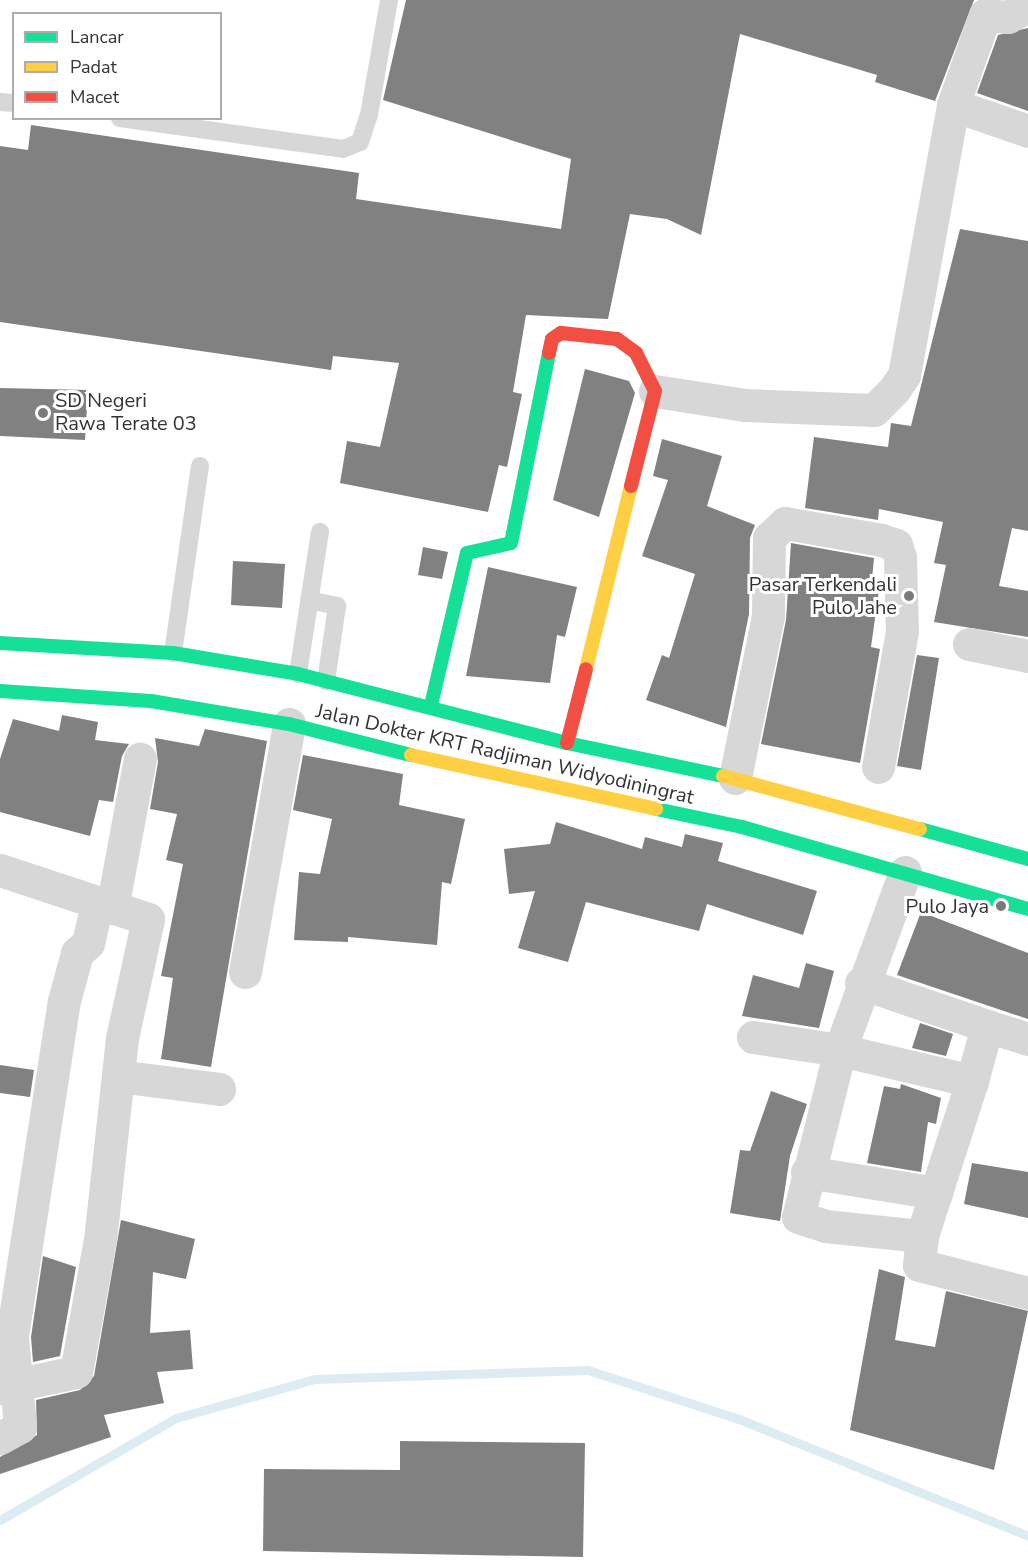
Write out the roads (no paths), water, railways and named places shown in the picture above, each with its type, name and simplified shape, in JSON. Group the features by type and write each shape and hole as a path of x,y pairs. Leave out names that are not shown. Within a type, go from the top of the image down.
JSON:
{"main road":[{"path":"431,705 467,553 511,543 552,339 561,333 625,342 647,369 655,392 567,743"},
{"name":"Jalan Dokter KRT Radjiman Widyodiningrat","path":"0,643 173,653 298,674 431,705 567,743 735,778 1028,860"},
{"path":"74,695 84,672 78,647"},
{"name":"Jalan Dokter KRT Radjiman Widyodiningrat","path":"0,691 74,695 203,708 289,724 513,780 742,827 1028,909"}],"street":[{"path":"655,392 744,405 874,410 904,375 953,105 985,15 1008,17 1021,10 1024,0"},
{"path":"953,105 1028,131"},
{"path":"735,778 763,652 771,586 769,538 785,523 881,540 896,545 900,557 902,631 878,767"},
{"path":"969,644 1028,656"},
{"path":"245,972 289,724"},
{"path":"0,1438 20,1426 9,1387 12,1336 64,1001 77,953 88,943 105,906 140,759"},
{"path":"0,870 148,919 118,1076 100,1239 76,1372 9,1387"},
{"path":"905,872 861,983 840,1050 807,1172 798,1217 825,1226 922,1236"},
{"path":"861,983 1028,1039"},
{"path":"987,1026 918,1255 925,1268 1028,1293"},
{"path":"753,1037 840,1050 972,1081"},
{"path":"118,1076 219,1089"},
{"path":"807,1172 936,1193"}],"lane":[{"path":"134,120 344,149 360,142 369,115 389,0"},
{"path":"173,653 200,466"},
{"path":"298,674 320,532"},
{"path":"309,600 337,606 326,681"}],"waterway":[{"path":"0,1520 176,1418 315,1379 588,1370 739,1419 1028,1536"}],"place":[{"name":"SD Negeri Rawa Terate 03","path":"43,413"},
{"name":"Pasar Terkendali Pulo Jahe","path":"909,596"},
{"name":"Pulo Jaya","path":"1001,906"}]}
